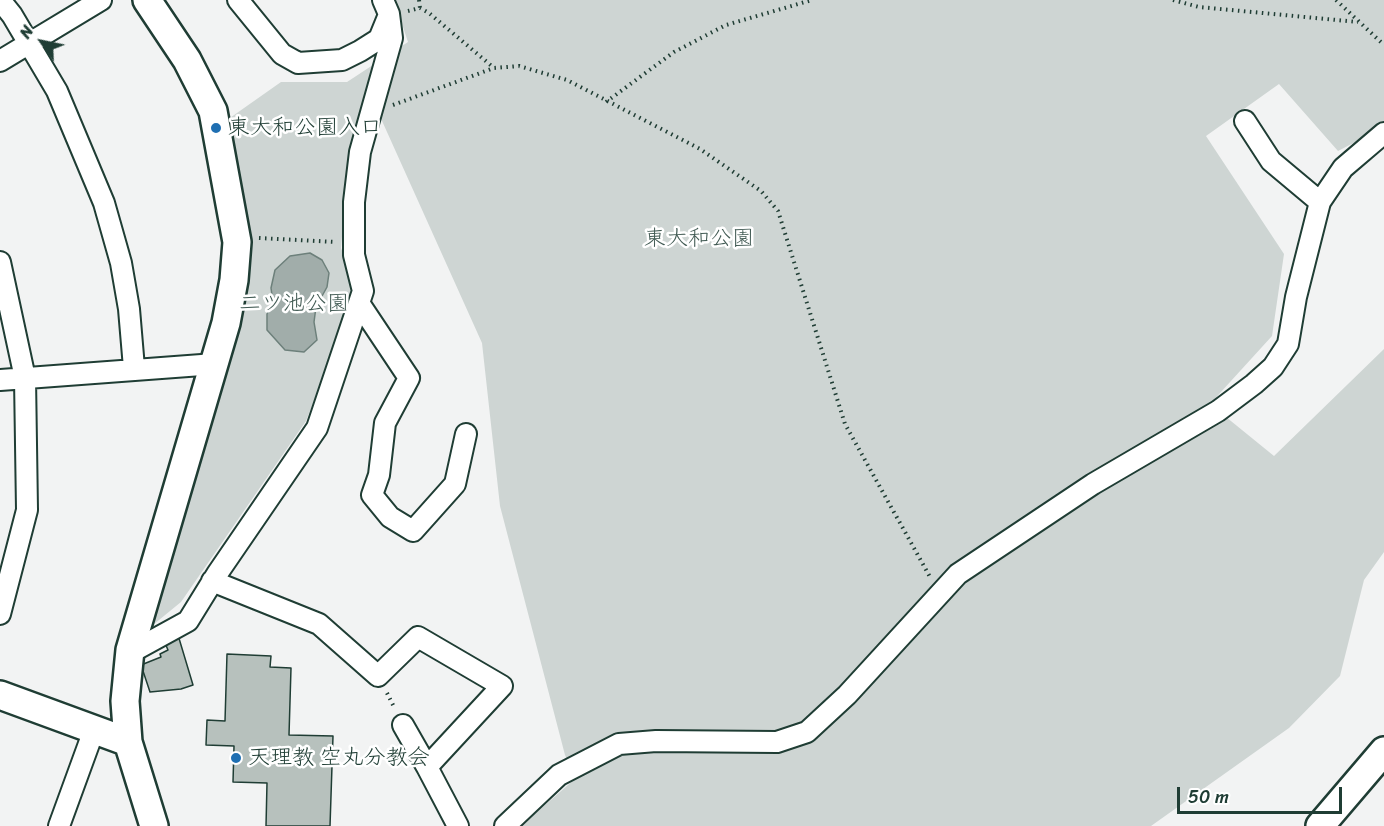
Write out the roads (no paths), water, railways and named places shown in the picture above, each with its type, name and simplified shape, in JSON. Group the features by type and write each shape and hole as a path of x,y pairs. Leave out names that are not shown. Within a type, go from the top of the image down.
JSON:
{"street":[{"path":"0,0 30,42 57,90 105,203 121,263 129,309 134,368"},
{"path":"0,61 101,0"},
{"path":"147,0 187,60 213,111 237,242 234,280 216,364 130,650 125,701 128,742 154,826"},
{"path":"238,0 282,54 298,63 342,60 379,39 386,7"},
{"path":"130,650 137,650 188,621 212,580 317,428 363,291 353,242 360,152 392,38 386,7"},
{"path":"1245,121 1272,161 1320,202"},
{"path":"505,826 559,775 619,744 656,741 777,742 807,732 847,695 958,574 1093,484 1218,411 1273,367 1288,344 1302,267 1320,202 1343,168 1384,133"},
{"path":"0,262 25,378 27,510 0,614"},
{"path":"359,303 409,378 385,423 379,475 372,495 390,517 413,531 454,484 466,434"},
{"path":"0,380 134,368 216,364"},
{"path":"212,580 319,624 378,676 418,637 502,686 427,767"},
{"path":"0,695 128,742"},
{"path":"403,725 458,826"},
{"path":"59,826 94,730"},
{"path":"1320,826 1384,751"}],"place":[{"name":"東大和公園入口","path":"216,128"},
{"name":"天理教 空丸分教会","path":"236,758"}],"park label":[{"name":"東大和公園","path":"699,239"},
{"name":"二ツ池公園","path":"294,304"}]}
